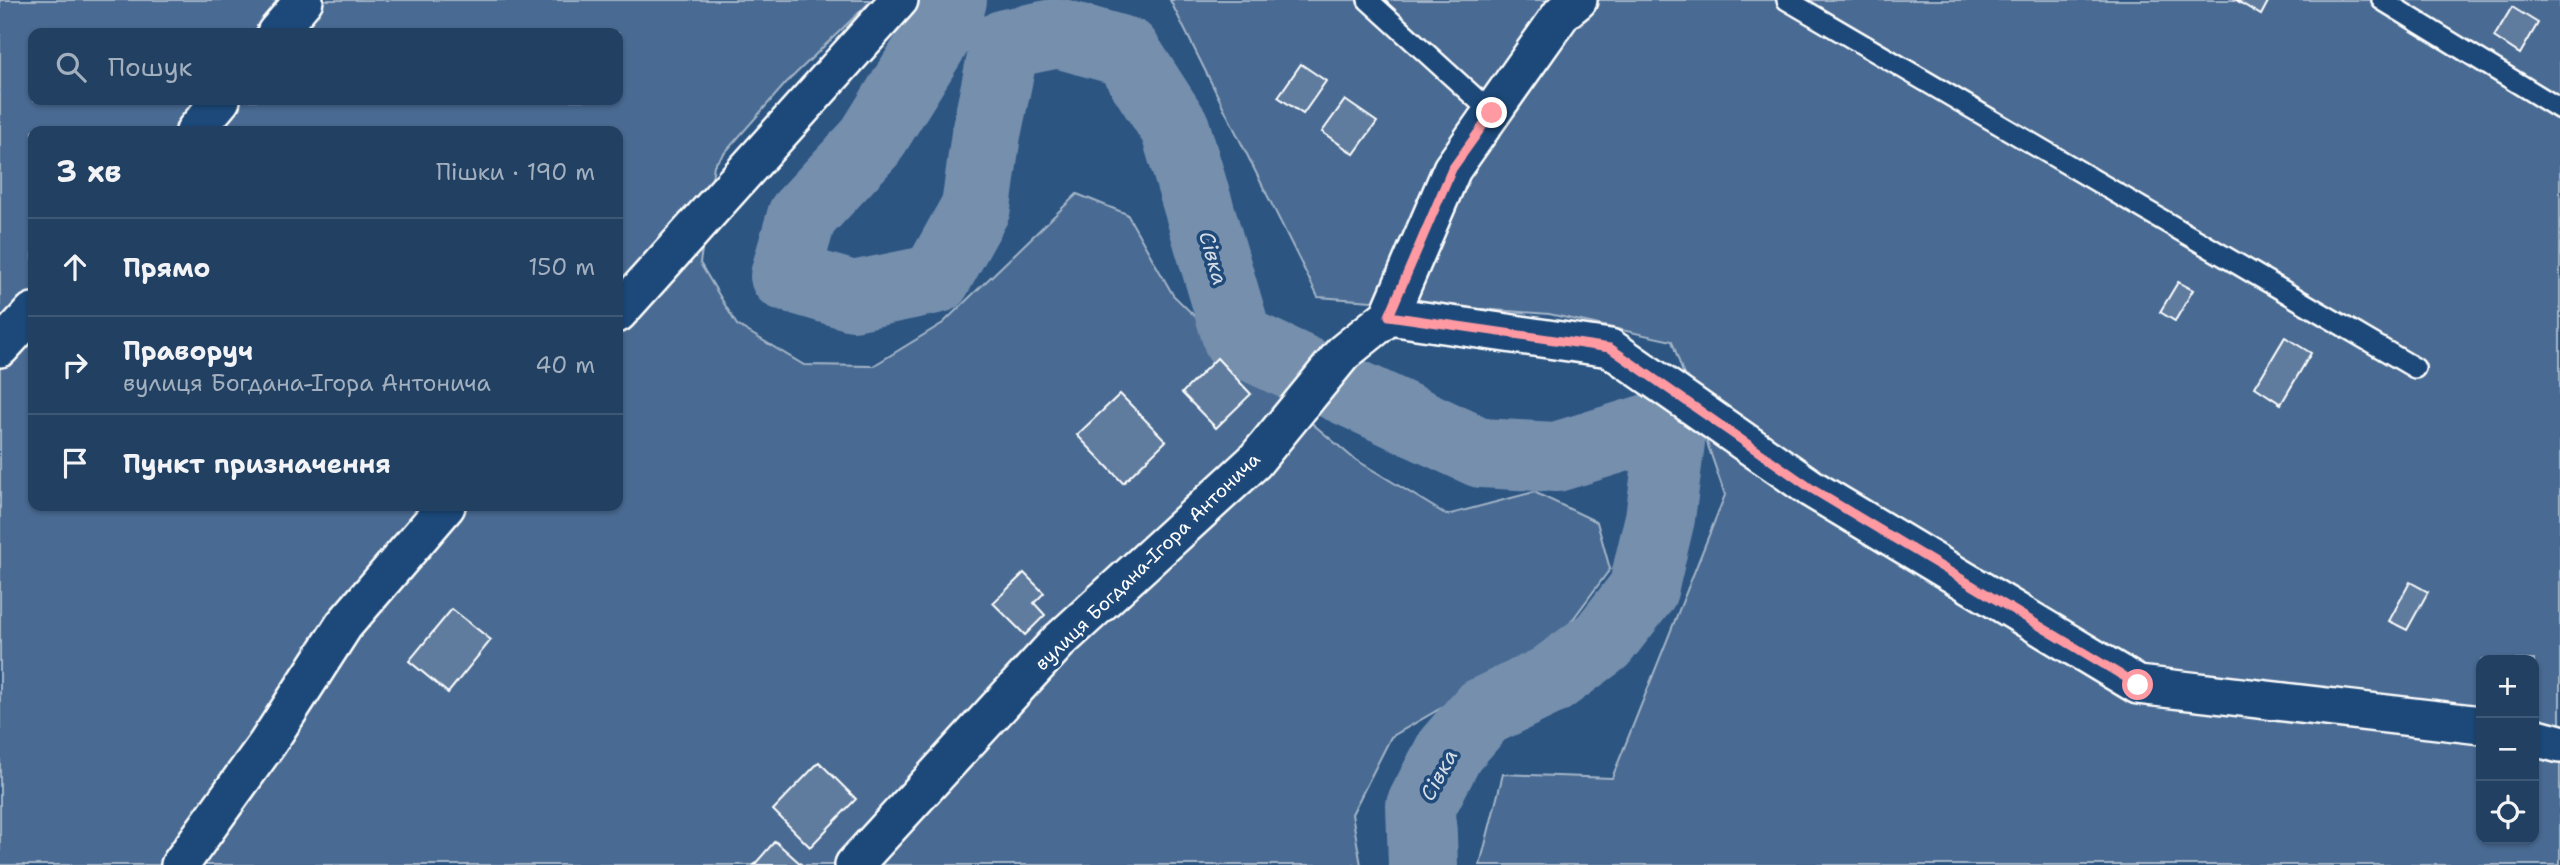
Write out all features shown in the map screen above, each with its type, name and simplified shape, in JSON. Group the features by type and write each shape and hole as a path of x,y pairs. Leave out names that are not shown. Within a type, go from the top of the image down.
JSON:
{"street":[{"path":"280,28 304,0"},
{"path":"623,307 899,0"},
{"name":"вулиця Богдана-Ігора Антонича","path":"854,865 1058,642 1254,462 1343,354 1389,316 1452,169 1562,13 1578,0"},
{"path":"199,126 217,105"},
{"path":"1389,316 1610,348 1812,489 2138,685 2476,725"},
{"path":"0,348 28,318"},
{"path":"180,865 267,744 344,625 442,511"},
{"path":"2539,738 2560,744"}],"lane":[{"path":"1368,0 1492,113"},
{"path":"1787,0 2414,368"},
{"path":"2382,0 2560,109"}],"shaded area":[{"path":"0,0 872,0 786,83 714,165 700,263 737,325 804,365 873,366 943,323 1077,194 1127,214 1173,295 1256,376 1353,458 1447,515 1534,492 1597,522 1610,569 1556,642 1391,737 1352,814 1361,865 0,865"},
{"path":"1170,0 2560,0 2560,865 1480,865 1503,774 1612,778 1725,495 1672,341 1549,314 1318,297"}],"building":[{"path":"2236,0 2269,0 2261,15"},
{"path":"2512,7 2538,23 2520,54 2494,37"},
{"path":"1301,64 1326,81 1303,114 1278,97"},
{"path":"1345,100 1377,122 1354,154 1322,132"},
{"path":"2178,282 2193,290 2175,321 2160,312"},
{"path":"2285,337 2311,353 2281,404 2255,387"},
{"path":"1217,358 1251,394 1216,428 1182,393"},
{"path":"1120,394 1166,441 1123,483 1077,435"},
{"path":"1024,573 1044,593 1034,603 1045,615 1025,635 993,603"},
{"path":"2410,582 2428,592 2407,630 2389,621"},
{"path":"452,609 491,640 448,693 409,661"},
{"path":"819,762 856,799 810,847 773,810"},
{"path":"775,841 802,865 754,865"}],"waterway":[{"name":"Сівка","path":"952,0 947,19 870,143 802,216 785,276 853,296 936,279 976,207 986,134 1005,44 1058,33 1126,52 1175,128 1238,340 1481,453 1556,457 1651,428 1670,442 1660,518 1643,590 1603,641 1550,680 1483,712 1450,750 1421,806 1423,865"}],"route":[{"path":"1492,113 1452,169 1389,316 1610,348 1812,489 2138,685"}]}
